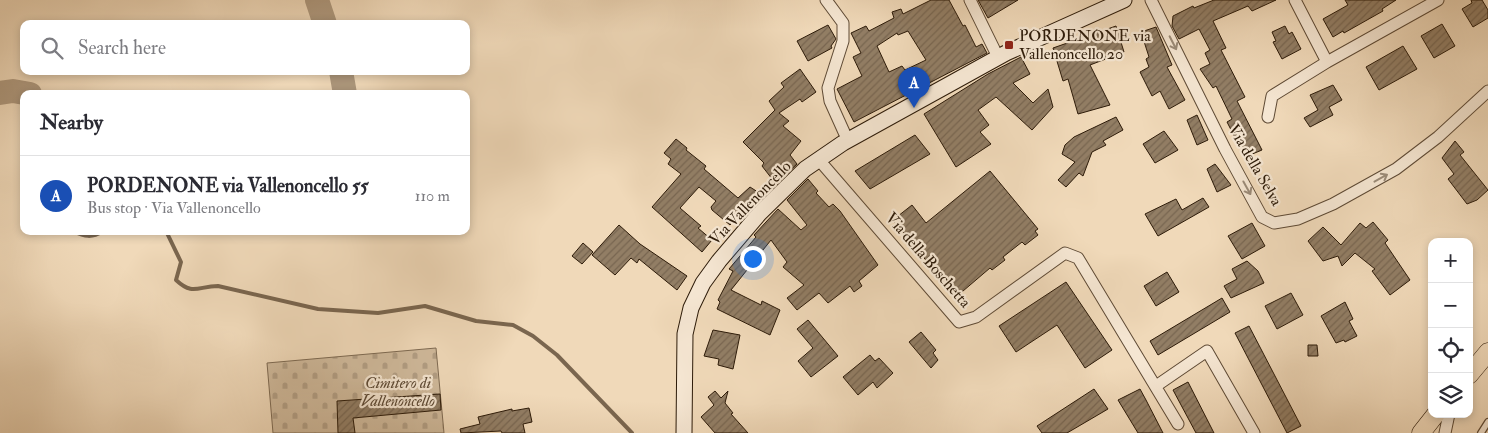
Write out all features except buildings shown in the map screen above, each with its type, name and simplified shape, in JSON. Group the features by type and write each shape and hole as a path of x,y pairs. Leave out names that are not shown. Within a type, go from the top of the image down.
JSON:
{"main road":[{"path":"1471,373 1488,352"},
{"path":"1421,433 1433,418"}],"street":[{"path":"826,0 843,24 843,41 828,88 830,101 848,141"},
{"path":"970,0 998,57"},
{"name":"Via Vallenoncello","path":"684,433 685,334 691,308 703,283 759,214 805,170 848,141 998,57 1124,0"},
{"name":"Via della Selva","path":"1151,0 1225,149 1262,217 1274,223 1298,219 1333,204 1396,169 1438,137 1488,91"},
{"path":"1295,0 1327,62"},
{"path":"1268,117 1272,96 1327,62 1438,0"},
{"name":"Via della Boschetta","path":"819,160 959,322 976,317 1065,253 1078,258 1178,424"},
{"path":"1156,386 1207,351 1254,433"},
{"path":"1446,433 1448,418"}],"lane":[{"path":"1481,433 1488,422"}],"green space":[{"name":"Cimitero di Vallenoncello","path":"436,348 444,433 273,433 267,363"}],"waterway":[{"path":"317,0 324,20"},
{"path":"342,75 344,90"},
{"path":"0,93 13,91 20,92"},
{"path":"81,235 95,235"},
{"path":"168,235 181,262 176,280 187,288 196,289 218,286 318,309 378,313 425,306 476,321 513,325 533,336 557,355 632,433"}],"place":[{"name":"PORDENONE via Vallenoncello 20","path":"1009,45"},
{"name":"PORDENONE via Vallenoncello 55","path":"914,108"}]}
